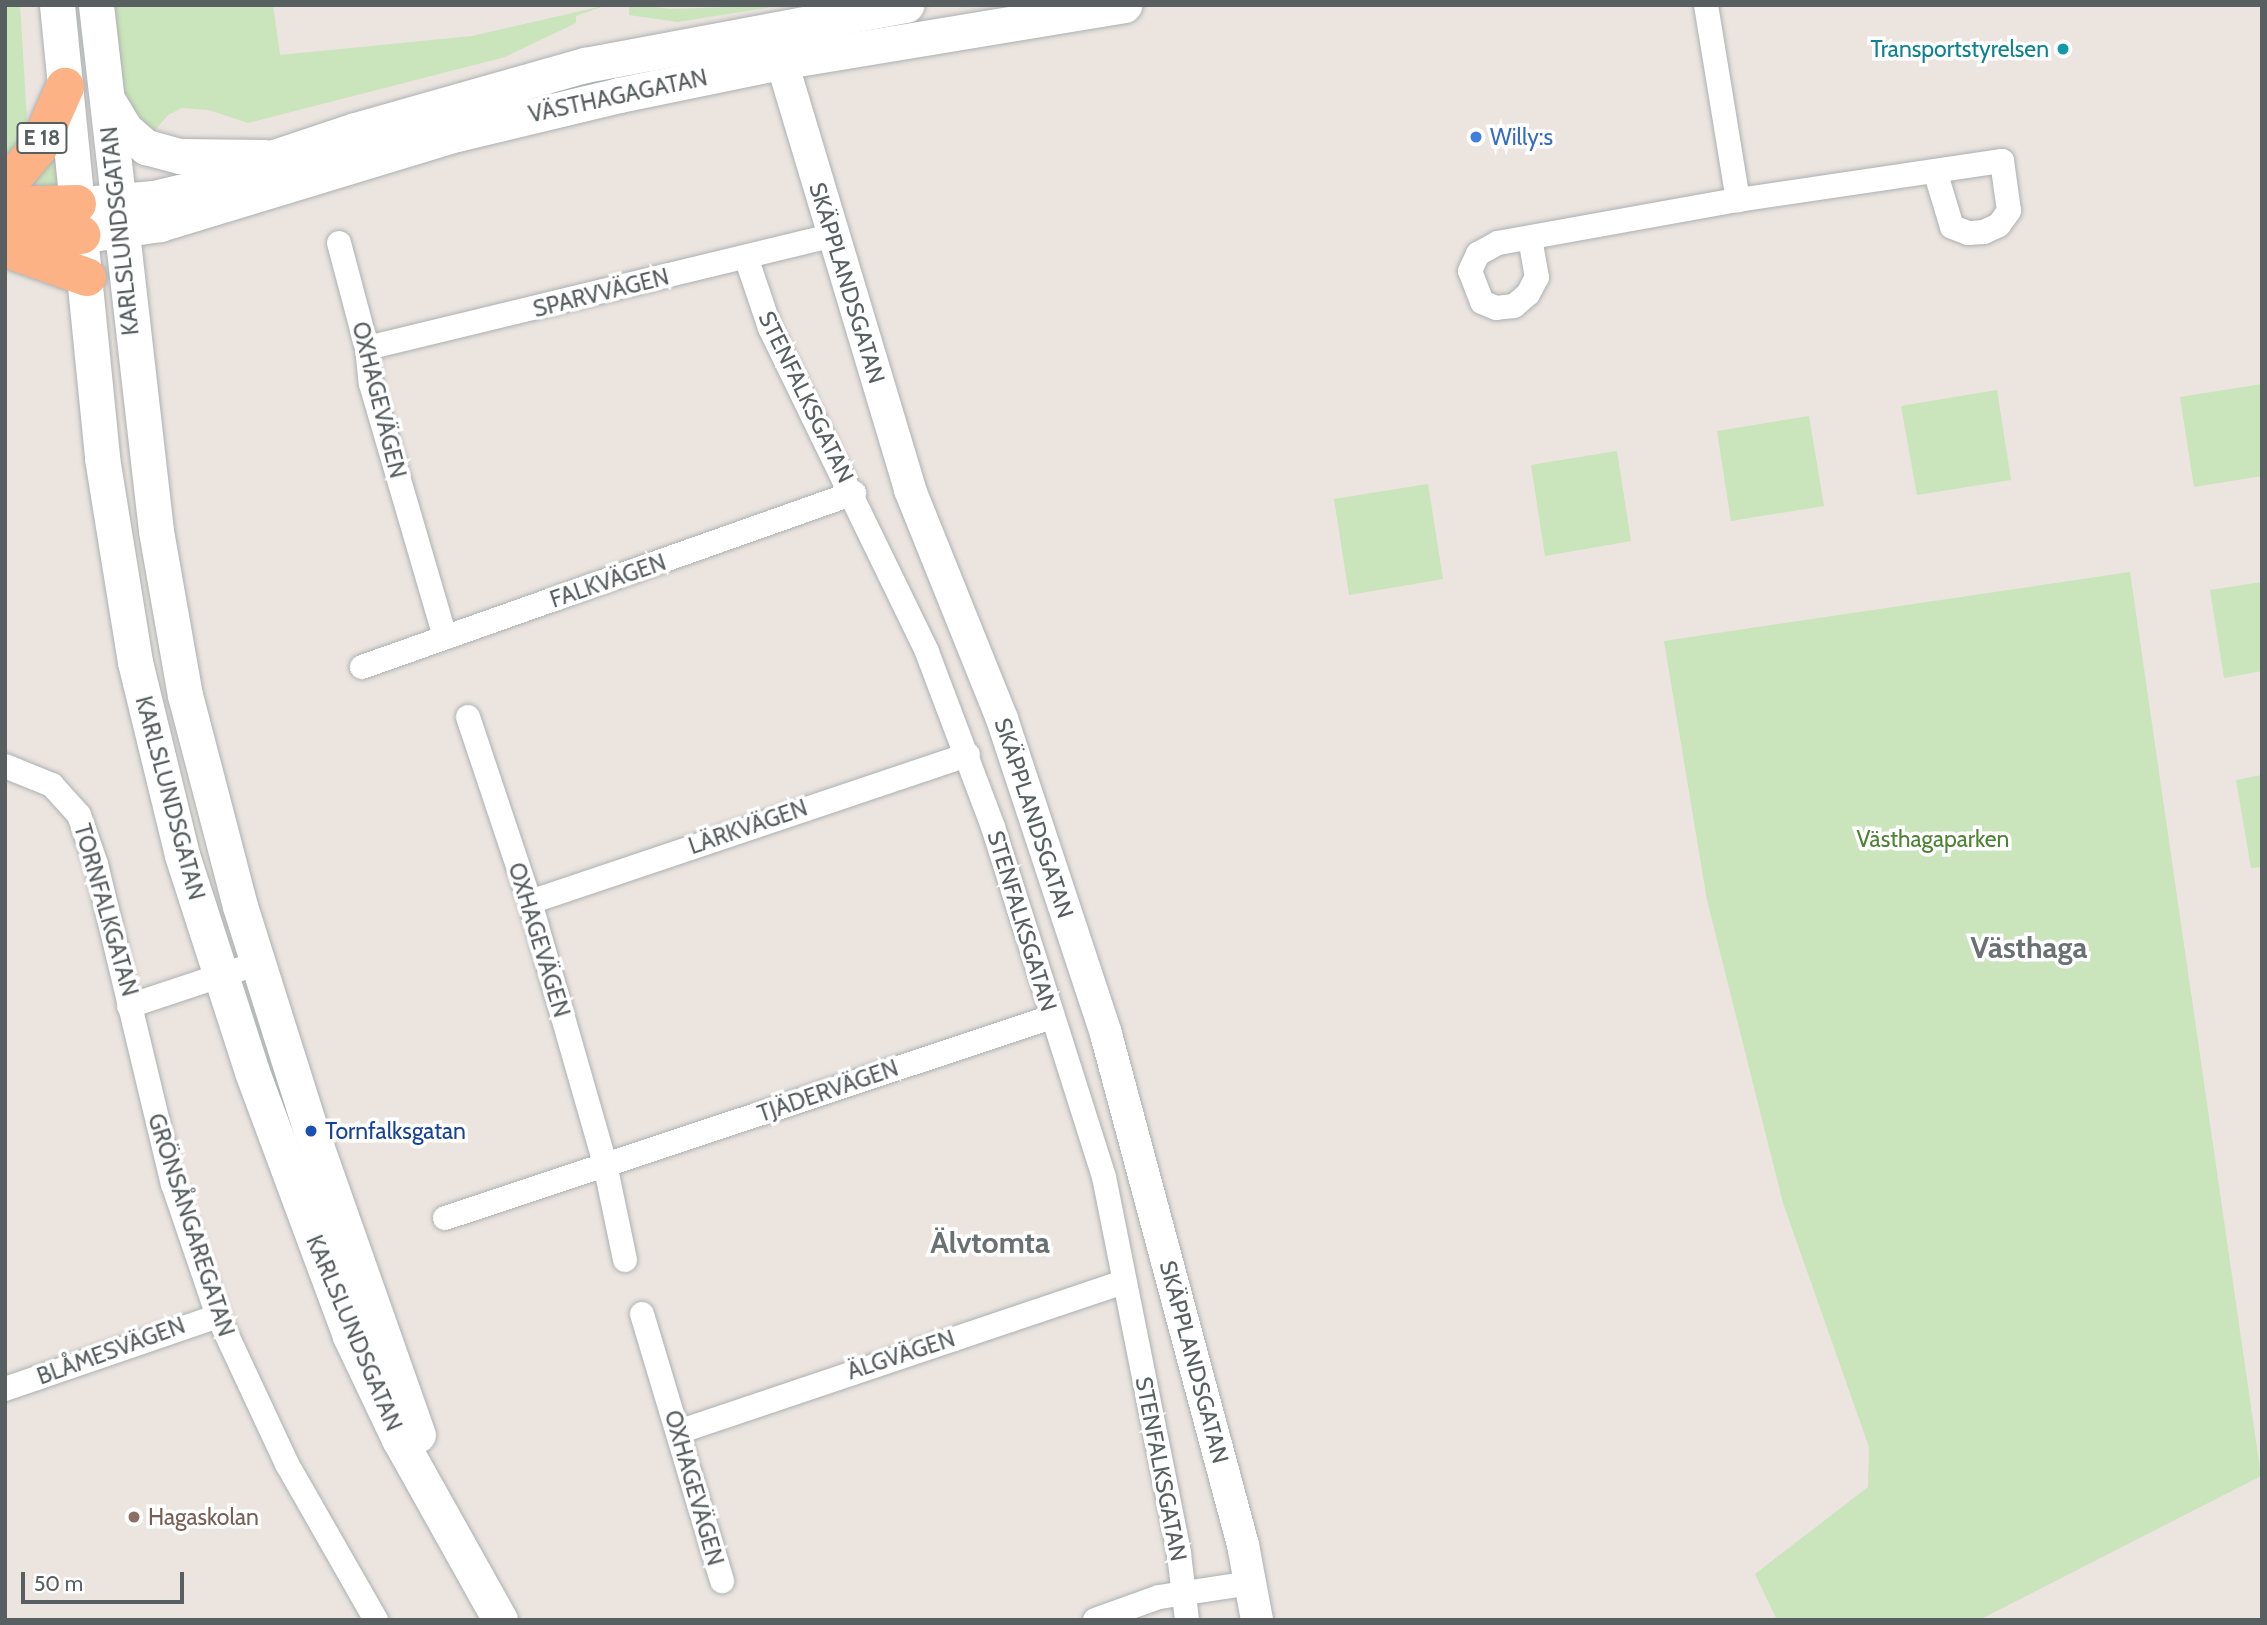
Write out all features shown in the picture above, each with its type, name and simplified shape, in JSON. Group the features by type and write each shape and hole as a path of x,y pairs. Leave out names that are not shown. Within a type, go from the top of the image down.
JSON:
{"highway":[{"name":"E 18","path":"5,178 18,172 38,148 65,88"},
{"path":"5,206 79,220"},
{"path":"5,246 79,220"},
{"path":"5,246 87,277"}],"main road":[{"name":"KARLSLUNDSGATAN","path":"57,5 87,277 102,458 135,662 182,855 220,977 350,1336 399,1439 500,1620"},
{"name":"KARLSLUNDSGATAN","path":"96,5 119,216 170,623 218,829 258,963 369,1300 457,1543"},
{"name":"VÄSTHAGAGATAN","path":"119,216 154,198 238,177 274,157 585,65 906,5"},
{"name":"VÄSTHAGAGATAN","path":"119,216 160,224 481,127 780,62 1124,5"},
{"path":"105,96 136,140 157,152 192,157 274,157"},
{"path":"79,220 119,216"}],"street":[{"path":"1711,10 1738,200"},
{"name":"SKÄPPLANDSGATAN","path":"773,28 780,62 909,489 1002,719 1106,1034 1251,1583 1257,1620"},
{"path":"1530,239 1738,200 1936,174"},
{"name":"SPARVVÄGEN","path":"368,348 833,235"},
{"name":"OXHAGEVÄGEN","path":"339,243 368,348 371,384 445,637"},
{"name":"STENFALKSGATAN","path":"746,257 770,328 854,493 928,652 968,755 1104,1177 1187,1620"},
{"name":"FALKVÄGEN","path":"362,667 854,493"},
{"name":"OXHAGEVÄGEN","path":"468,717 530,902 605,1164 625,1260"},
{"name":"LÄRKVÄGEN","path":"530,902 968,755"},
{"name":"TORNFALKGATAN","path":"5,766 52,785 79,814 96,864 129,1006 258,963"},
{"name":"GRÖNSÅNGAREGATAN","path":"129,1006 173,1184 218,1316 287,1464 376,1620"},
{"name":"TJÄDERVÄGEN","path":"605,1164 1052,1017"},
{"path":"445,1218 605,1164"},
{"name":"ÄLGVÄGEN","path":"678,1432 1125,1282"},
{"name":"OXHAGEVÄGEN","path":"642,1314 722,1581"},
{"name":"BLÅMESVÄGEN","path":"5,1389 218,1316"},
{"path":"1095,1620 1183,1592 1251,1583"}],"green space":[{"path":"5,5 20,5 27,120 12,151 5,155"},
{"path":"114,5 273,5 280,55 472,36 607,5 576,16 576,23 505,57 248,123 209,110 182,108 168,115 151,135 130,114 121,86"},
{"path":"629,5 674,9 784,5 678,22 629,15"},
{"path":"52,140 62,193 13,197"},
{"path":"2262,384 2262,476 2194,487 2180,397"},
{"path":"1997,390 2011,480 1917,495 1901,406"},
{"path":"1809,416 1824,506 1731,521 1717,431"},
{"path":"1617,451 1631,541 1545,556 1531,465"},
{"path":"1428,484 1443,579 1349,595 1334,499"},
{"name":"Västhagaparken","path":"2130,572 2261,1476 1979,1620 1777,1620 1755,1574 1868,1487 1869,1447 1783,1203 1707,900 1664,641"},
{"path":"2262,582 2262,671 2224,678 2210,590"},
{"path":"2262,775 2262,867 2251,868 2236,780"}],"place":[{"name":"Transportstyrelsen","path":"2063,49"},
{"name":"Willy:s","path":"1476,137"},
{"name":"Tornfalksgatan","path":"311,1131"},
{"name":"Hagaskolan","path":"134,1517"}],"district":[{"name":"Västhaga","path":"2029,948"},
{"name":"Älvtomta","path":"990,1243"}]}
